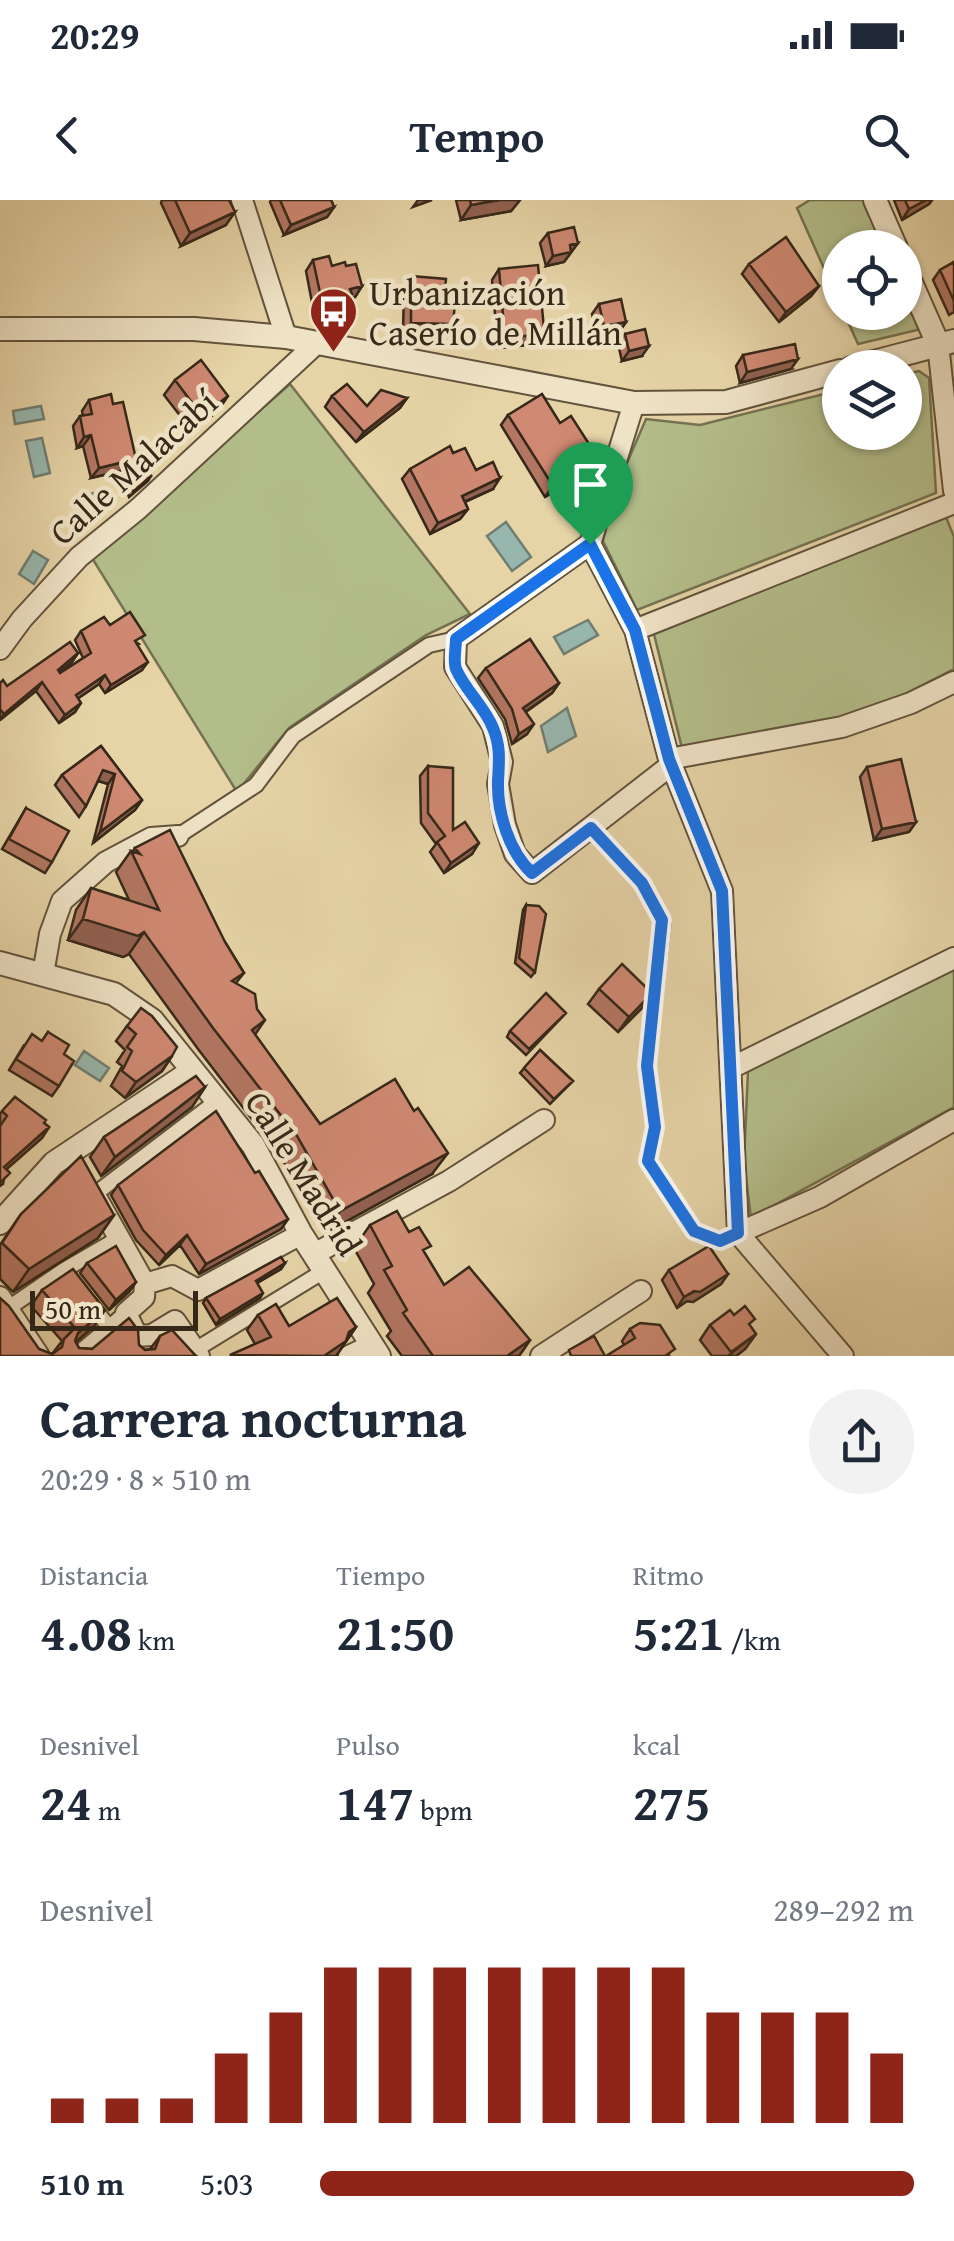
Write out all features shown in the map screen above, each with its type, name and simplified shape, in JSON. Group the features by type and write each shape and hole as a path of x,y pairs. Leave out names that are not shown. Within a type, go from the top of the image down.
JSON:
{"street":[{"path":"242,200 286,337"},
{"path":"875,200 888,230"},
{"path":"922,300 946,343 954,491"},
{"path":"0,330 194,328 286,337 634,403 726,402 822,376"},
{"name":"Calle Malacabí","path":"0,649 79,557 138,509 318,342"},
{"path":"920,350 946,343"},
{"path":"43,974 50,934 62,901 106,862 151,838 178,836 256,786 292,736 429,645 456,639 590,544 634,403"},
{"path":"635,630 954,503"},
{"path":"590,544 635,630 670,762 722,891 738,1233 843,1356"},
{"path":"456,639 455,666 493,726 502,762 498,784 505,825 515,854 532,873 670,762 842,727 911,703 954,682"},
{"path":"591,828 642,883 662,920 647,1066 655,1127 648,1161 694,1231 720,1241 820,1196 954,1120"},
{"path":"731,1068 954,958"},
{"name":"Calle Madrid","path":"0,963 114,994 152,1020 254,1145 313,1253 375,1350"},
{"path":"83,1173 192,1071"},
{"path":"83,1173 217,1101"},
{"path":"144,1284 172,1276 198,1290 313,1253 449,1181 544,1120"},
{"path":"0,1223 54,1163 83,1173 144,1284 144,1297 75,1356"},
{"path":"39,1356 5,1302 119,1238"},
{"path":"138,1356 138,1346 175,1321 197,1353 313,1253"},
{"path":"64,1270 138,1336 152,1335"},
{"path":"540,1356 641,1291"},
{"path":"350,1356 375,1350"}],"green space":[{"path":"810,200 869,200 882,230 822,230 822,264 797,208"},
{"path":"852,330 918,330 858,344"},
{"path":"922,373 929,378 936,493 637,610 603,541 614,493 646,419 700,425 822,394 822,450 922,450"},
{"path":"290,384 470,614 426,635 289,728 237,792 92,558"},
{"path":"946,517 954,537 954,669 891,701 830,723 682,748 654,634"},
{"path":"954,969 954,1107 751,1218 744,1162 748,1071"}],"water":[{"path":"41,406 44,419 15,424 13,411"},
{"path":"42,438 50,473 34,477 26,441"},
{"path":"108,489 112,503 80,513 76,498"},
{"path":"506,522 531,557 512,571 487,536"},
{"path":"33,551 48,560 34,584 19,574"},
{"path":"588,620 598,635 564,654 554,637"},
{"path":"567,708 576,736 548,752 541,726"},
{"path":"84,1051 109,1068 100,1081 75,1065"}],"building":[{"path":"175,200 229,200 235,212 190,233"},
{"path":"280,200 331,200 334,207 291,225"},
{"path":"470,200 499,200 471,205"},
{"path":"905,200 926,200 909,209"},
{"path":"574,227 578,243 570,245 571,252 553,256 548,233"},
{"path":"786,237 819,286 786,312 749,264"},
{"path":"329,256 332,266 356,264 362,286 350,289 352,294 322,302 313,260"},
{"path":"954,262 954,301 940,270"},
{"path":"538,265 544,329 534,330 534,335 505,338 499,269"},
{"path":"411,276 446,279 445,291 456,292 453,324 411,323"},
{"path":"621,299 626,322 604,326 599,304"},
{"path":"645,329 649,346 629,351 625,334"},
{"path":"795,344 798,359 747,372 743,355"},
{"path":"201,360 228,396 202,416 175,380"},
{"path":"347,384 367,406 381,390 407,398 364,432 332,396"},
{"path":"111,394 113,404 123,402 136,459 99,468 91,435 84,437 80,416 92,414 89,400"},
{"path":"542,394 560,423 571,416 591,447 579,454 587,465 553,486 508,415"},
{"path":"450,446 453,453 465,448 476,470 493,462 500,478 462,496 468,509 438,523 410,469"},
{"path":"140,463 151,476 133,492 124,467"},
{"path":"130,612 145,635 135,641 148,662 111,685 105,675 76,695 81,703 65,715 42,682 4,714 0,709 3,680 7,686 70,642 78,653 58,670 60,673 91,653 81,631 104,617 110,625"},
{"path":"530,639 559,683 523,708 534,724 519,734 512,709 486,668"},
{"path":"101,746 142,800 100,832 115,774 103,770 86,806 62,775"},
{"path":"901,759 916,822 882,829 867,767"},
{"path":"428,766 453,768 453,830 465,822 479,843 451,863 437,842 445,836 428,813"},
{"path":"26,808 69,831 52,862 9,839"},
{"path":"170,830 244,973 232,981 255,994 257,1009 265,1020 252,1030 320,1124 395,1079 414,1111 418,1108 448,1153 340,1211 297,1136 144,932 138,936 83,919 91,888 159,910 131,851 140,854 135,848"},
{"path":"526,905 539,906 546,914 535,972 519,958"},
{"path":"622,964 652,993 629,1017 599,989"},
{"path":"546,993 566,1013 529,1049 510,1031"},
{"path":"141,1008 177,1047 172,1056 136,1082 122,1071 132,1051 127,1047 136,1034 127,1026"},
{"path":"48,1032 69,1045 64,1054 74,1061 59,1086 16,1059 32,1034 42,1041"},
{"path":"540,1050 573,1081 554,1099 524,1068"},
{"path":"196,1076 205,1087 115,1157 104,1137"},
{"path":"15,1097 46,1120 44,1123 49,1127 4,1167 10,1173 0,1183 0,1126 7,1116 2,1111"},
{"path":"216,1111 288,1219 206,1264 187,1235 166,1255 143,1230 118,1185"},
{"path":"81,1156 114,1215 29,1269 2,1243 21,1214"},
{"path":"397,1211 409,1232 419,1227 431,1246 423,1250 444,1285 469,1267 530,1340 507,1356 433,1356 403,1313 407,1310 384,1270 392,1266 370,1225"},
{"path":"116,1246 136,1282 116,1300 87,1263"},
{"path":"709,1246 728,1274 684,1297 669,1270"},
{"path":"281,1257 285,1263 256,1281 263,1293 220,1319 206,1298"},
{"path":"73,1269 105,1310 78,1333 75,1341 79,1348 92,1349 129,1318 138,1330 139,1345 145,1350 155,1349 160,1336 172,1330 196,1356 0,1356 0,1298 39,1349 52,1354 62,1347 75,1328 42,1290"},
{"path":"337,1298 356,1327 346,1341 324,1356 230,1355 271,1337 258,1315 276,1304 289,1326"},
{"path":"745,1306 755,1319 749,1324 756,1334 731,1352 710,1325 730,1310 734,1315"},
{"path":"640,1323 660,1325 675,1349 665,1356 606,1356 635,1338 630,1329"},
{"path":"594,1336 605,1356 571,1356 569,1350"}],"place":[{"name":"Urbanización Caserío de Millán","path":"334,354"}],"route":[{"path":"590,544 635,630 669,759 722,891 738,1233 720,1241 694,1231 648,1161 655,1127 647,1066 662,920 642,883 591,828 532,873 515,854 505,825 498,784 502,762 493,726 455,666 456,639 590,544"}]}
